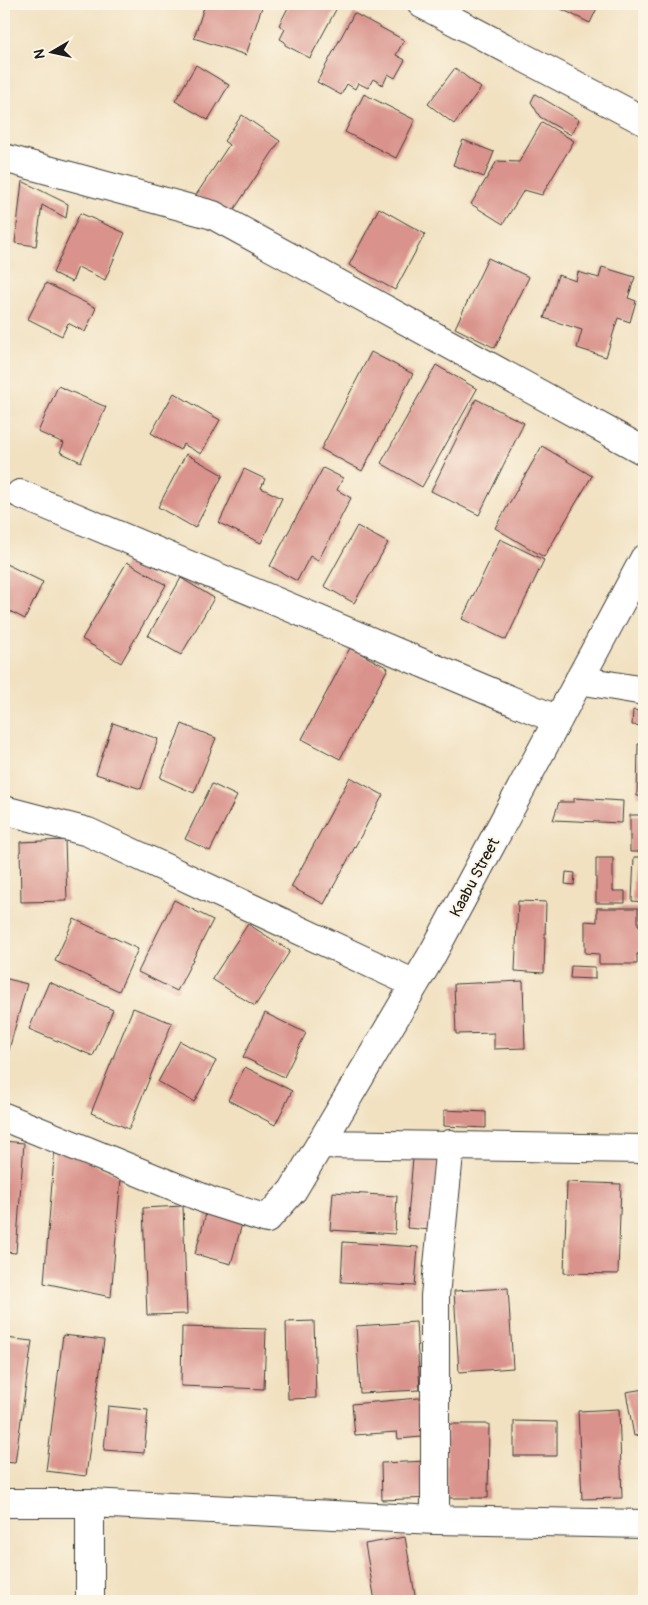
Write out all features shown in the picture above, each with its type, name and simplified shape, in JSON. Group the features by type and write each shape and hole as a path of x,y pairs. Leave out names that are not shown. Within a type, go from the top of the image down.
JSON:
{"street":[{"path":"422,4 644,121"},
{"path":"4,158 213,215 644,450"},
{"path":"20,494 558,720"},
{"name":"Kaabu Street","path":"4,1117 210,1200 267,1219 294,1190 415,984 644,559"},
{"path":"579,680 644,692"},
{"path":"4,810 88,832 415,984"},
{"path":"320,1144 450,1144 644,1149"},
{"path":"435,1520 435,1296 450,1144"},
{"path":"4,1503 90,1503 435,1520 644,1524"},
{"path":"90,1503 90,1601"}],"building":[{"path":"205,4 263,4 246,55 194,38"},
{"path":"290,4 339,4 310,58 285,45 285,42 280,39 285,29 279,25"},
{"path":"556,4 599,4 590,23 555,6"},
{"path":"354,13 404,40 396,55 405,60 395,78 388,74 383,85 373,79 368,88 358,83 355,89 347,84 341,95 317,82"},
{"path":"196,65 229,85 208,120 175,101"},
{"path":"455,68 481,88 454,124 428,104"},
{"path":"364,94 415,120 396,158 345,132"},
{"path":"535,94 579,120 571,135 540,117 531,102"},
{"path":"242,115 280,141 229,217 196,195 229,145 224,141"},
{"path":"542,122 574,141 542,195 524,190 503,224 471,204 497,161 519,162"},
{"path":"463,140 494,152 484,177 453,165"},
{"path":"22,181 68,204 66,218 42,205 36,246 15,243"},
{"path":"379,208 425,234 395,290 349,265"},
{"path":"80,213 125,233 105,280 78,267 72,282 53,273"},
{"path":"488,258 529,277 495,348 455,328"},
{"path":"602,267 635,277 628,298 636,301 630,322 618,318 606,357 577,348 582,330 544,318 558,275 576,281 578,272 599,278"},
{"path":"46,283 96,308 85,332 68,323 62,336 28,319"},
{"path":"4,289 8,290 6,311 4,311"},
{"path":"371,352 413,374 362,471 321,449"},
{"path":"436,365 477,389 422,487 381,463"},
{"path":"58,386 106,407 81,462 60,452 64,443 38,432"},
{"path":"174,393 220,420 201,454 183,444 180,450 151,433"},
{"path":"476,399 524,423 479,515 431,491"},
{"path":"542,446 592,476 544,557 495,528"},
{"path":"186,454 223,475 195,528 158,507"},
{"path":"323,468 343,478 337,490 351,498 318,561 310,556 297,581 270,566"},
{"path":"244,469 265,479 261,488 282,498 261,543 219,523"},
{"path":"4,489 9,490 5,528 4,528"},
{"path":"357,526 388,543 354,603 324,586"},
{"path":"500,539 544,560 506,640 462,619"},
{"path":"127,562 166,585 121,663 82,639"},
{"path":"4,563 43,582 25,619 4,608"},
{"path":"181,578 214,598 181,655 148,636"},
{"path":"350,648 388,668 340,759 302,739"},
{"path":"633,710 644,712 644,726 632,725"},
{"path":"113,723 158,739 141,789 96,774"},
{"path":"182,724 216,738 194,793 160,778"},
{"path":"638,744 644,744 644,796 637,796"},
{"path":"350,777 383,795 324,904 291,887"},
{"path":"212,784 237,796 210,851 185,839"},
{"path":"574,798 623,801 622,823 553,820 559,802 574,802"},
{"path":"630,815 644,815 644,852 630,852"},
{"path":"65,840 67,901 21,902 20,842"},
{"path":"634,857 644,857 644,902 632,901"},
{"path":"596,858 613,858 613,891 625,891 625,903 596,903"},
{"path":"566,872 575,873 574,885 565,884"},
{"path":"174,900 213,920 177,991 138,972"},
{"path":"518,901 546,902 544,973 515,971"},
{"path":"597,908 638,908 638,925 644,925 643,954 637,954 637,964 599,964 599,954 585,953 585,921 597,922"},
{"path":"74,919 138,949 119,991 55,961"},
{"path":"248,924 290,951 255,1006 212,979"},
{"path":"571,966 595,967 595,979 570,978"},
{"path":"4,978 27,984 4,1068"},
{"path":"523,981 525,1048 494,1049 494,1033 456,1034 454,984"},
{"path":"49,982 113,1010 93,1056 29,1029"},
{"path":"133,1008 172,1023 129,1129 91,1113"},
{"path":"265,1013 306,1033 284,1077 243,1057"},
{"path":"180,1041 216,1061 194,1102 158,1082"},
{"path":"245,1067 292,1091 275,1125 228,1100"},
{"path":"444,1110 486,1112 486,1128 444,1126"},
{"path":"4,1141 24,1143 16,1253 4,1252"},
{"path":"55,1146 121,1177 111,1297 44,1283"},
{"path":"413,1158 438,1160 432,1230 407,1228"},
{"path":"567,1182 621,1184 618,1274 564,1273"},
{"path":"333,1192 397,1196 395,1234 330,1230"},
{"path":"183,1206 187,1314 147,1315 143,1208"},
{"path":"207,1210 243,1220 231,1264 195,1254"},
{"path":"343,1242 418,1247 415,1286 341,1282"},
{"path":"508,1288 513,1368 459,1372 454,1291"},
{"path":"314,1321 316,1398 288,1399 286,1322"},
{"path":"416,1322 420,1390 360,1393 356,1326"},
{"path":"182,1327 266,1329 264,1389 181,1386"},
{"path":"63,1335 104,1340 86,1476 46,1471"},
{"path":"5,1338 32,1341 15,1463 4,1462"},
{"path":"644,1389 644,1434 634,1436 626,1392"},
{"path":"429,1397 433,1436 398,1439 397,1432 355,1435 352,1404"},
{"path":"108,1406 148,1410 144,1453 104,1450"},
{"path":"619,1409 622,1498 582,1499 578,1411"},
{"path":"514,1421 557,1422 557,1456 514,1456"},
{"path":"447,1424 489,1424 488,1498 446,1498"},
{"path":"428,1461 430,1498 382,1500 381,1463"},
{"path":"405,1537 416,1601 375,1601 365,1544"}]}
